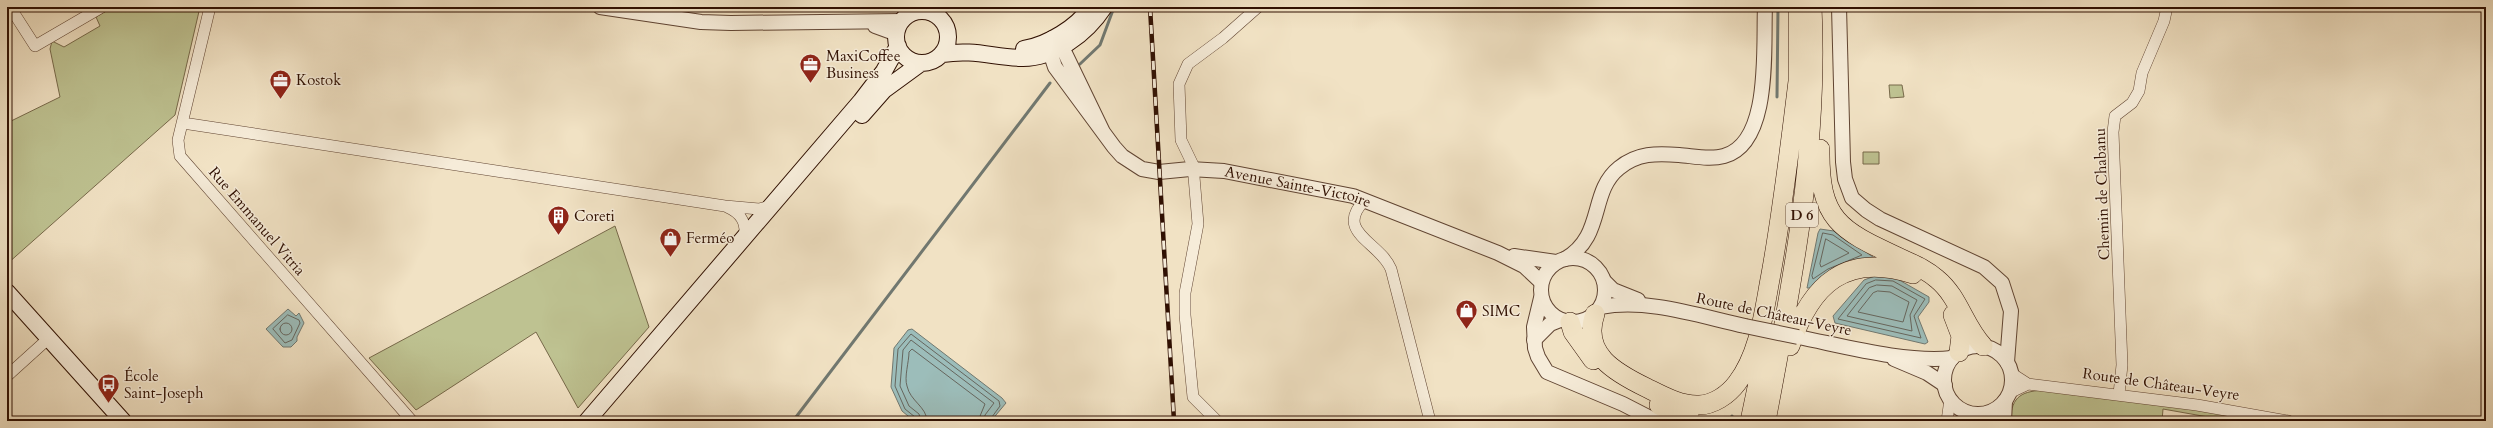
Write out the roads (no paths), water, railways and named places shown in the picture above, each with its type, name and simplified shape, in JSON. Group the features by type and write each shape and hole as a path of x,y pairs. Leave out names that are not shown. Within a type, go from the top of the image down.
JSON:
{"highway":[{"name":"D 6","path":"1750,421 1773,310 1788,215 1795,151 1799,73 1798,7"},
{"name":"D 6","path":"1766,421 1803,207 1811,134 1812,7"},
{"path":"1819,7 1820,170 1823,196 1830,212 1840,224 1861,240 1925,270 1938,279 1948,290 1973,333 1989,348"},
{"path":"1598,310 1591,326 1591,335 1597,350 1609,366 1636,383 1678,402 1698,405 1713,402 1736,384 1750,358 1764,312 1784,199 1799,73"},
{"path":"1771,421 1787,355 1797,324 1806,306 1822,288 1842,273 1860,268 1882,266 1898,269 1921,278 1930,284 1948,305 1960,328 1961,343 1956,355"},
{"path":"1565,321 1595,363 1605,374 1630,390 1691,421"}],"main road":[{"path":"587,421 861,101 884,71 899,33 912,13 926,11 938,16 948,30 963,41 1003,49 1055,46 1090,7"},
{"path":"942,54 976,52 1022,58 1055,46 1083,32 1104,7"},
{"path":"598,421 884,90 921,63 932,60 942,54 947,46 948,30"},
{"path":"899,33 907,58 921,63"},
{"path":"7,292 114,421"},
{"path":"7,302 46,340 123,421"}],"street":[{"path":"10,7 35,46 102,7"},
{"name":"Rue Emmanuel Vitria","path":"210,7 178,140 180,156 412,421"},
{"path":"600,7 701,22 862,23 899,33"},
{"path":"1217,421 1193,397 1185,315 1187,278 1198,228 1194,169 1181,140 1180,84 1183,73 1192,61 1223,38 1258,7"},
{"path":"1656,421 1623,404 1547,372 1538,358 1534,340 1542,282 1552,266 1581,248 1591,230 1609,180 1627,162 1636,157 1653,154 1700,157 1724,156 1741,147 1747,140 1755,125 1761,95 1765,7"},
{"path":"1839,7 1843,162 1845,179 1852,198 1880,219 1966,257 1994,275 2002,283 2008,295 2011,311 2009,368 2004,421"},
{"name":"Chemin de Chabanu","path":"2119,394 2122,365 2113,132 2115,116 2132,102 2139,91 2142,73 2164,21 2166,7"},
{"name":"Avenue Sainte-Victoire","path":"1055,46 1103,132 1122,156 1142,169 1158,172 1194,169 1262,177 1332,190 1365,200 1498,252 1524,266 1542,282"},
{"path":"183,123 725,206 759,209 771,206"},
{"path":"1365,200 1355,212 1353,223 1358,233 1384,256 1391,269 1430,421"},
{"path":"725,206 741,217 745,226 745,236"},
{"path":"1534,340 1550,324 1588,319 1598,310 1604,300 1601,277 1590,247 1591,230"},
{"name":"Avenue Sainte-Victoire","path":"1498,252 1527,259 1561,260"},
{"path":"1561,260 1576,258 1587,261 1601,277"},
{"name":"Route de Château-Veyre","path":"1601,277 1620,293 1663,308"},
{"path":"1541,298 1549,312 1565,321"},
{"name":"Route de Château-Veyre","path":"1598,310 1626,304 1663,308 1879,353 1932,359 1956,355"},
{"path":"2010,330 2000,347 1989,348 1974,346 1956,355 1946,370 1945,385 1950,399 1974,417 1993,410 2007,397 2028,384"},
{"path":"7,376 46,340"},
{"path":"1989,348 2009,368"},
{"name":"Route de Château-Veyre","path":"1879,353 1926,373 1945,385"},
{"name":"Route de Château-Veyre","path":"2009,368 2028,384 2119,394 2288,421"},
{"path":"1947,421 1950,399"}],"water":[{"path":"1820,229 1834,231 1873,257 1853,262 1810,288 1807,288 1818,233"},
{"path":"1875,276 1894,277 1929,297 1929,302 1918,317 1928,342 1925,344 1835,323 1833,316 1864,280"},
{"path":"288,309 296,316 299,313 304,323 297,337 297,341 291,347 283,347 266,329"},
{"path":"912,329 1002,398 1006,403 991,421 914,421 902,411 891,387 894,348 908,330"}],"waterway":[{"path":"1777,97 1778,7"},
{"path":"1080,64 1100,45 1113,10"},
{"path":"793,421 1050,83"},
{"path":"1729,421 1732,416"}],"railway":[{"path":"1150,7 1174,421"}],"place":[{"name":"MaxiCoffee Business","path":"810,84"},
{"name":"Kostok","path":"281,100"},
{"name":"Coreti","path":"558,236"},
{"name":"Ferméo","path":"670,258"},
{"name":"SIMC","path":"1466,330"},
{"name":"École Saint-Joseph","path":"109,404"}]}
